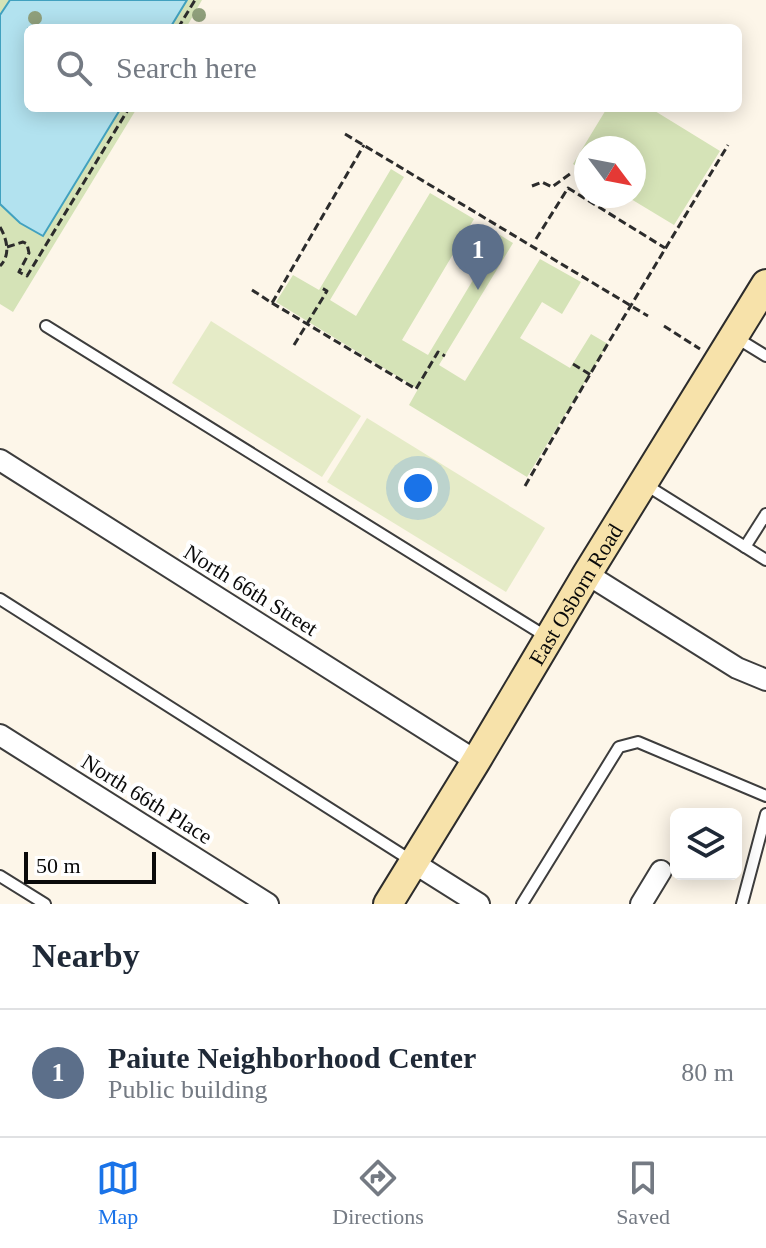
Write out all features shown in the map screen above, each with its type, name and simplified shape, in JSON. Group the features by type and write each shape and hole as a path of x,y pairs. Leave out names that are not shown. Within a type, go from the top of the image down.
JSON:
{"main road":[{"name":"East Osborn Road","path":"388,904 766,284"}],"street":[{"name":"North 66th Street","path":"0,460 476,761"},
{"path":"587,574 737,668 766,680"},
{"name":"North 66th Place","path":"0,735 268,904"},
{"path":"414,863 479,904"},
{"path":"641,904 661,871"}],"lane":[{"path":"46,326 548,639"},
{"path":"734,336 766,356"},
{"path":"643,483 766,560"},
{"path":"745,547 766,514"},
{"path":"0,599 414,863"},
{"path":"522,904 619,747 638,742 766,796"},
{"path":"742,904 766,814"},
{"path":"0,876 45,904"}],"path":[{"path":"180,24 195,0"},
{"path":"7,247 23,242 27,244 29,253 19,272 27,276 127,112"},
{"path":"345,134 648,316"},
{"path":"272,303 364,145"},
{"path":"525,486 728,145"},
{"path":"532,186 542,182 552,187 570,174"},
{"path":"536,239 568,188 665,248"},
{"path":"0,227 7,247 5,261 0,266"},
{"path":"294,345 327,291 320,287"},
{"path":"252,290 416,389 438,352 445,356"},
{"path":"664,326 703,351"},
{"path":"573,364 591,375"}],"green space":[{"path":"0,0 202,0 188,24 24,24 24,112 135,112 13,312 0,304"},
{"path":"605,112 657,112 720,151 674,225 646,208 646,136 590,136"},
{"path":"391,169 404,177 330,300 356,316 430,193 474,219 402,340 428,355 500,235 513,243 439,365 465,381 540,259 581,282 562,314 542,302 520,338 570,368 591,334 608,344 527,477 409,405 418,389 276,302 293,275 319,290"},
{"path":"211,321 361,416 322,477 172,383"},
{"path":"367,418 545,528 506,592 327,482"}],"water":[{"path":"10,0 187,0 172,24 24,24 24,112 119,112 43,236 20,223 0,204 0,15"}],"place":[{"name":"Paiute Neighborhood Center","path":"478,290"}]}
